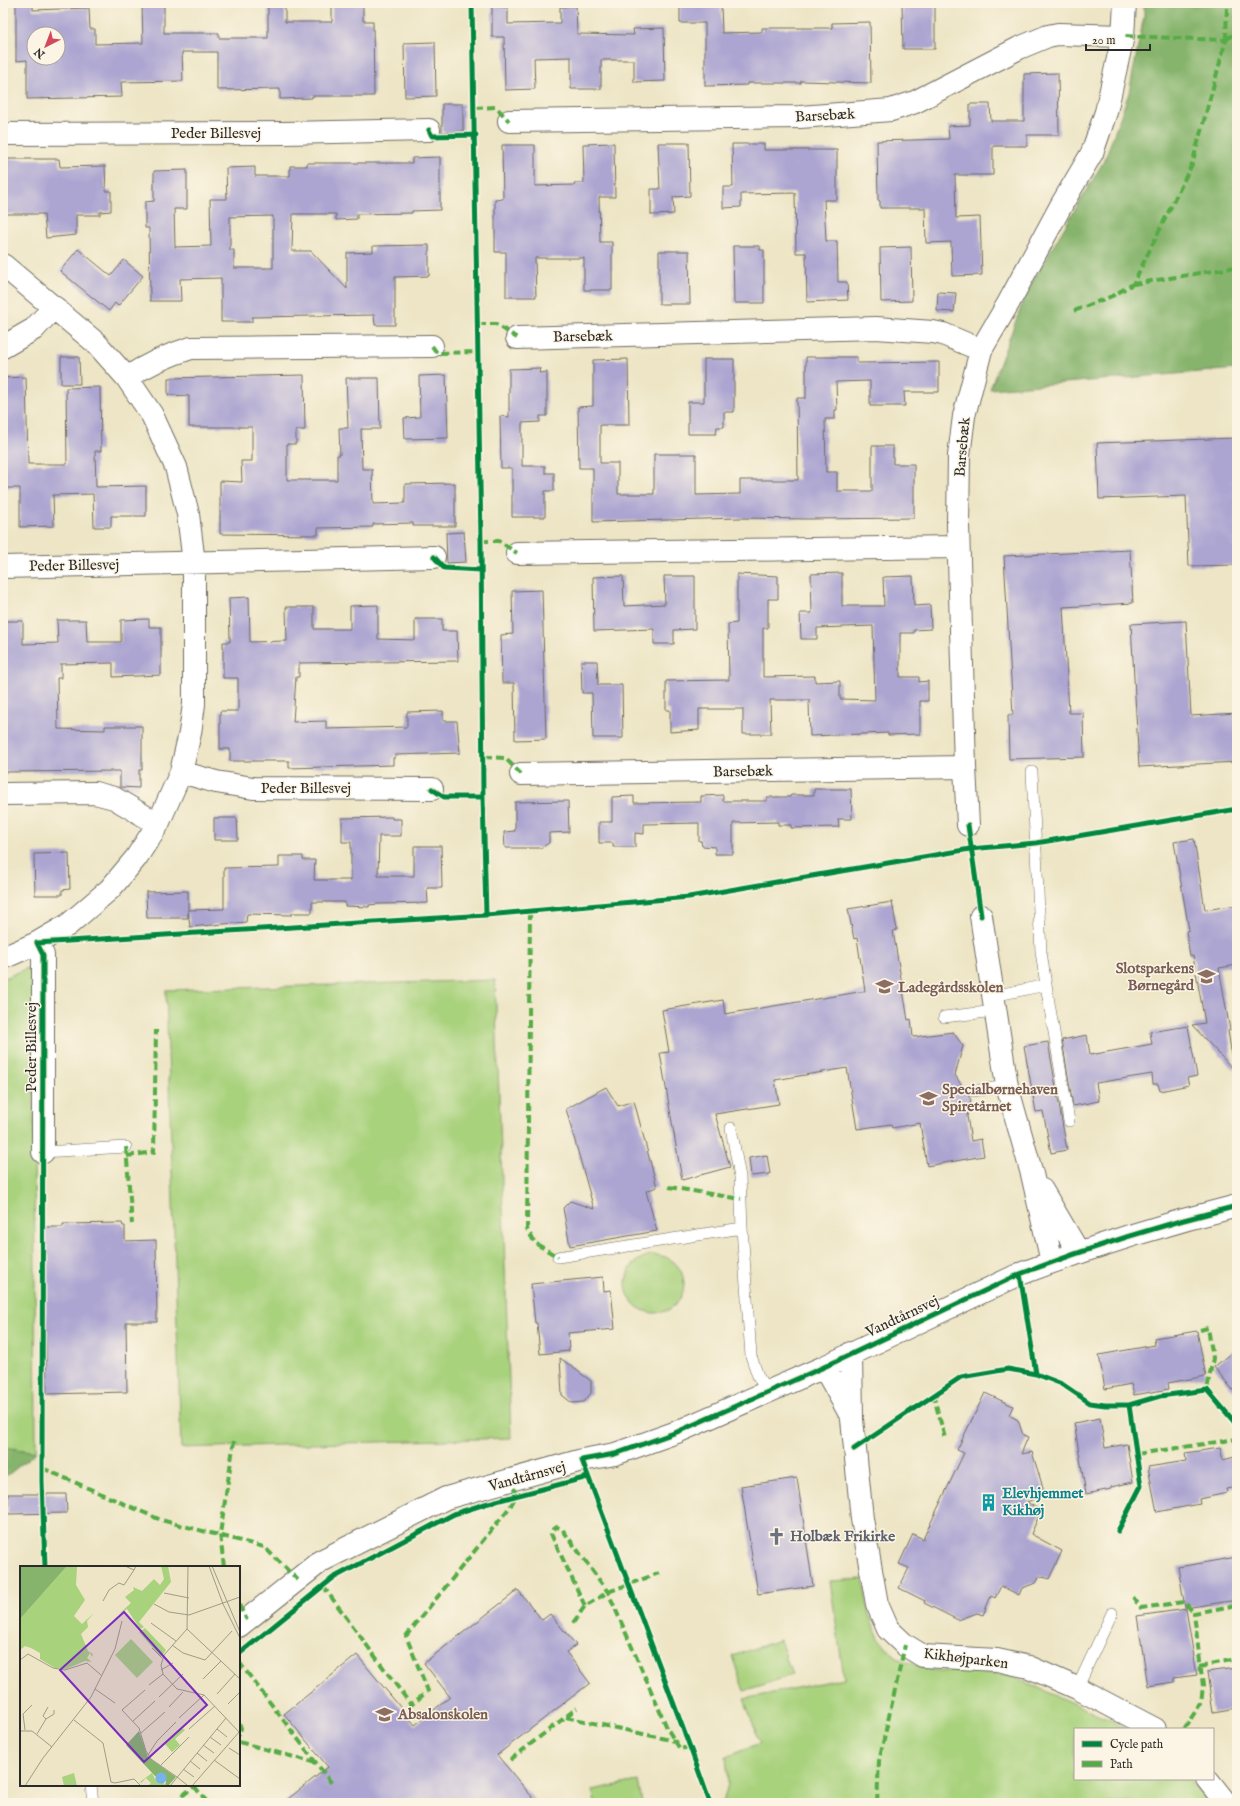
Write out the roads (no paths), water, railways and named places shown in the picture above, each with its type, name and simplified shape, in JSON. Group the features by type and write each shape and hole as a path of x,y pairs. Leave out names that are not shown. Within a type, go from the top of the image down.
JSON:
{"street":[{"name":"Barsebæk","path":"968,824 958,546 958,480 961,432 970,390 981,350 1009,302 1063,202 1092,153 1106,112 1123,36 1125,3"},
{"name":"Barsebæk","path":"509,121 800,117 891,110 915,102 1019,48 1048,36 1058,34 1123,36"},
{"name":"Peder Billesvej","path":"3,134 292,133 429,130"},
{"path":"3,266 96,343 127,378 152,415 176,468 188,514 194,563 194,704 190,733 181,772 158,824 136,858 110,889 68,925 37,943 3,958"},
{"path":"3,347 34,329 54,307"},
{"name":"Barsebæk","path":"517,338 876,328 943,334 981,350"},
{"path":"127,378 141,368 164,357 191,348 432,346"},
{"path":"517,553 958,546"},
{"name":"Peder Billesvej","path":"3,567 434,558"},
{"name":"Barsebæk","path":"521,774 965,767"},
{"name":"Peder Billesvej","path":"181,772 216,782 254,788 432,789"},
{"path":"3,794 95,793 114,798 158,824"},
{"path":"981,916 1007,1086 1032,1174 1052,1262"},
{"name":"Peder Billesvej","path":"37,943 43,955 43,1152"},
{"path":"1032,1174 1079,1253"},
{"name":"Vandtårnsvej","path":"240,1625 321,1561 446,1498 582,1460 615,1454 677,1432 851,1354 1020,1274 1171,1222 1237,1206"},
{"name":"Kikhøjparken","path":"851,1354 852,1419 862,1519 878,1604 888,1629 905,1645 923,1656 997,1660 1028,1667 1077,1688 1153,1728"},
{"name":"Kikhøjparken","path":"824,1366 852,1419"},
{"path":"1208,1780 1226,1803"}],"lane":[{"path":"1032,772 1041,952 1069,1121"},
{"path":"944,1017 994,1003 1046,985"},
{"path":"973,1091 1007,1086"},
{"path":"731,1128 740,1177 751,1356 758,1376 767,1392"},
{"path":"43,1152 126,1147"},
{"path":"558,1257 742,1228"},
{"path":"1077,1688 1112,1613"},
{"path":"92,1786 93,1803"}],"place":[{"name":"Slotsparkens Børnegård","path":"1207,977"},
{"name":"Ladegårdsskolen","path":"885,987"},
{"name":"Specialbørnehaven Spiretårnet","path":"929,1098"},
{"name":"Elevhjemmet Kikhøj","path":"989,1502"},
{"name":"Holbæk Frikirke","path":"777,1536"},
{"name":"Absalonskolen","path":"385,1714"}]}
